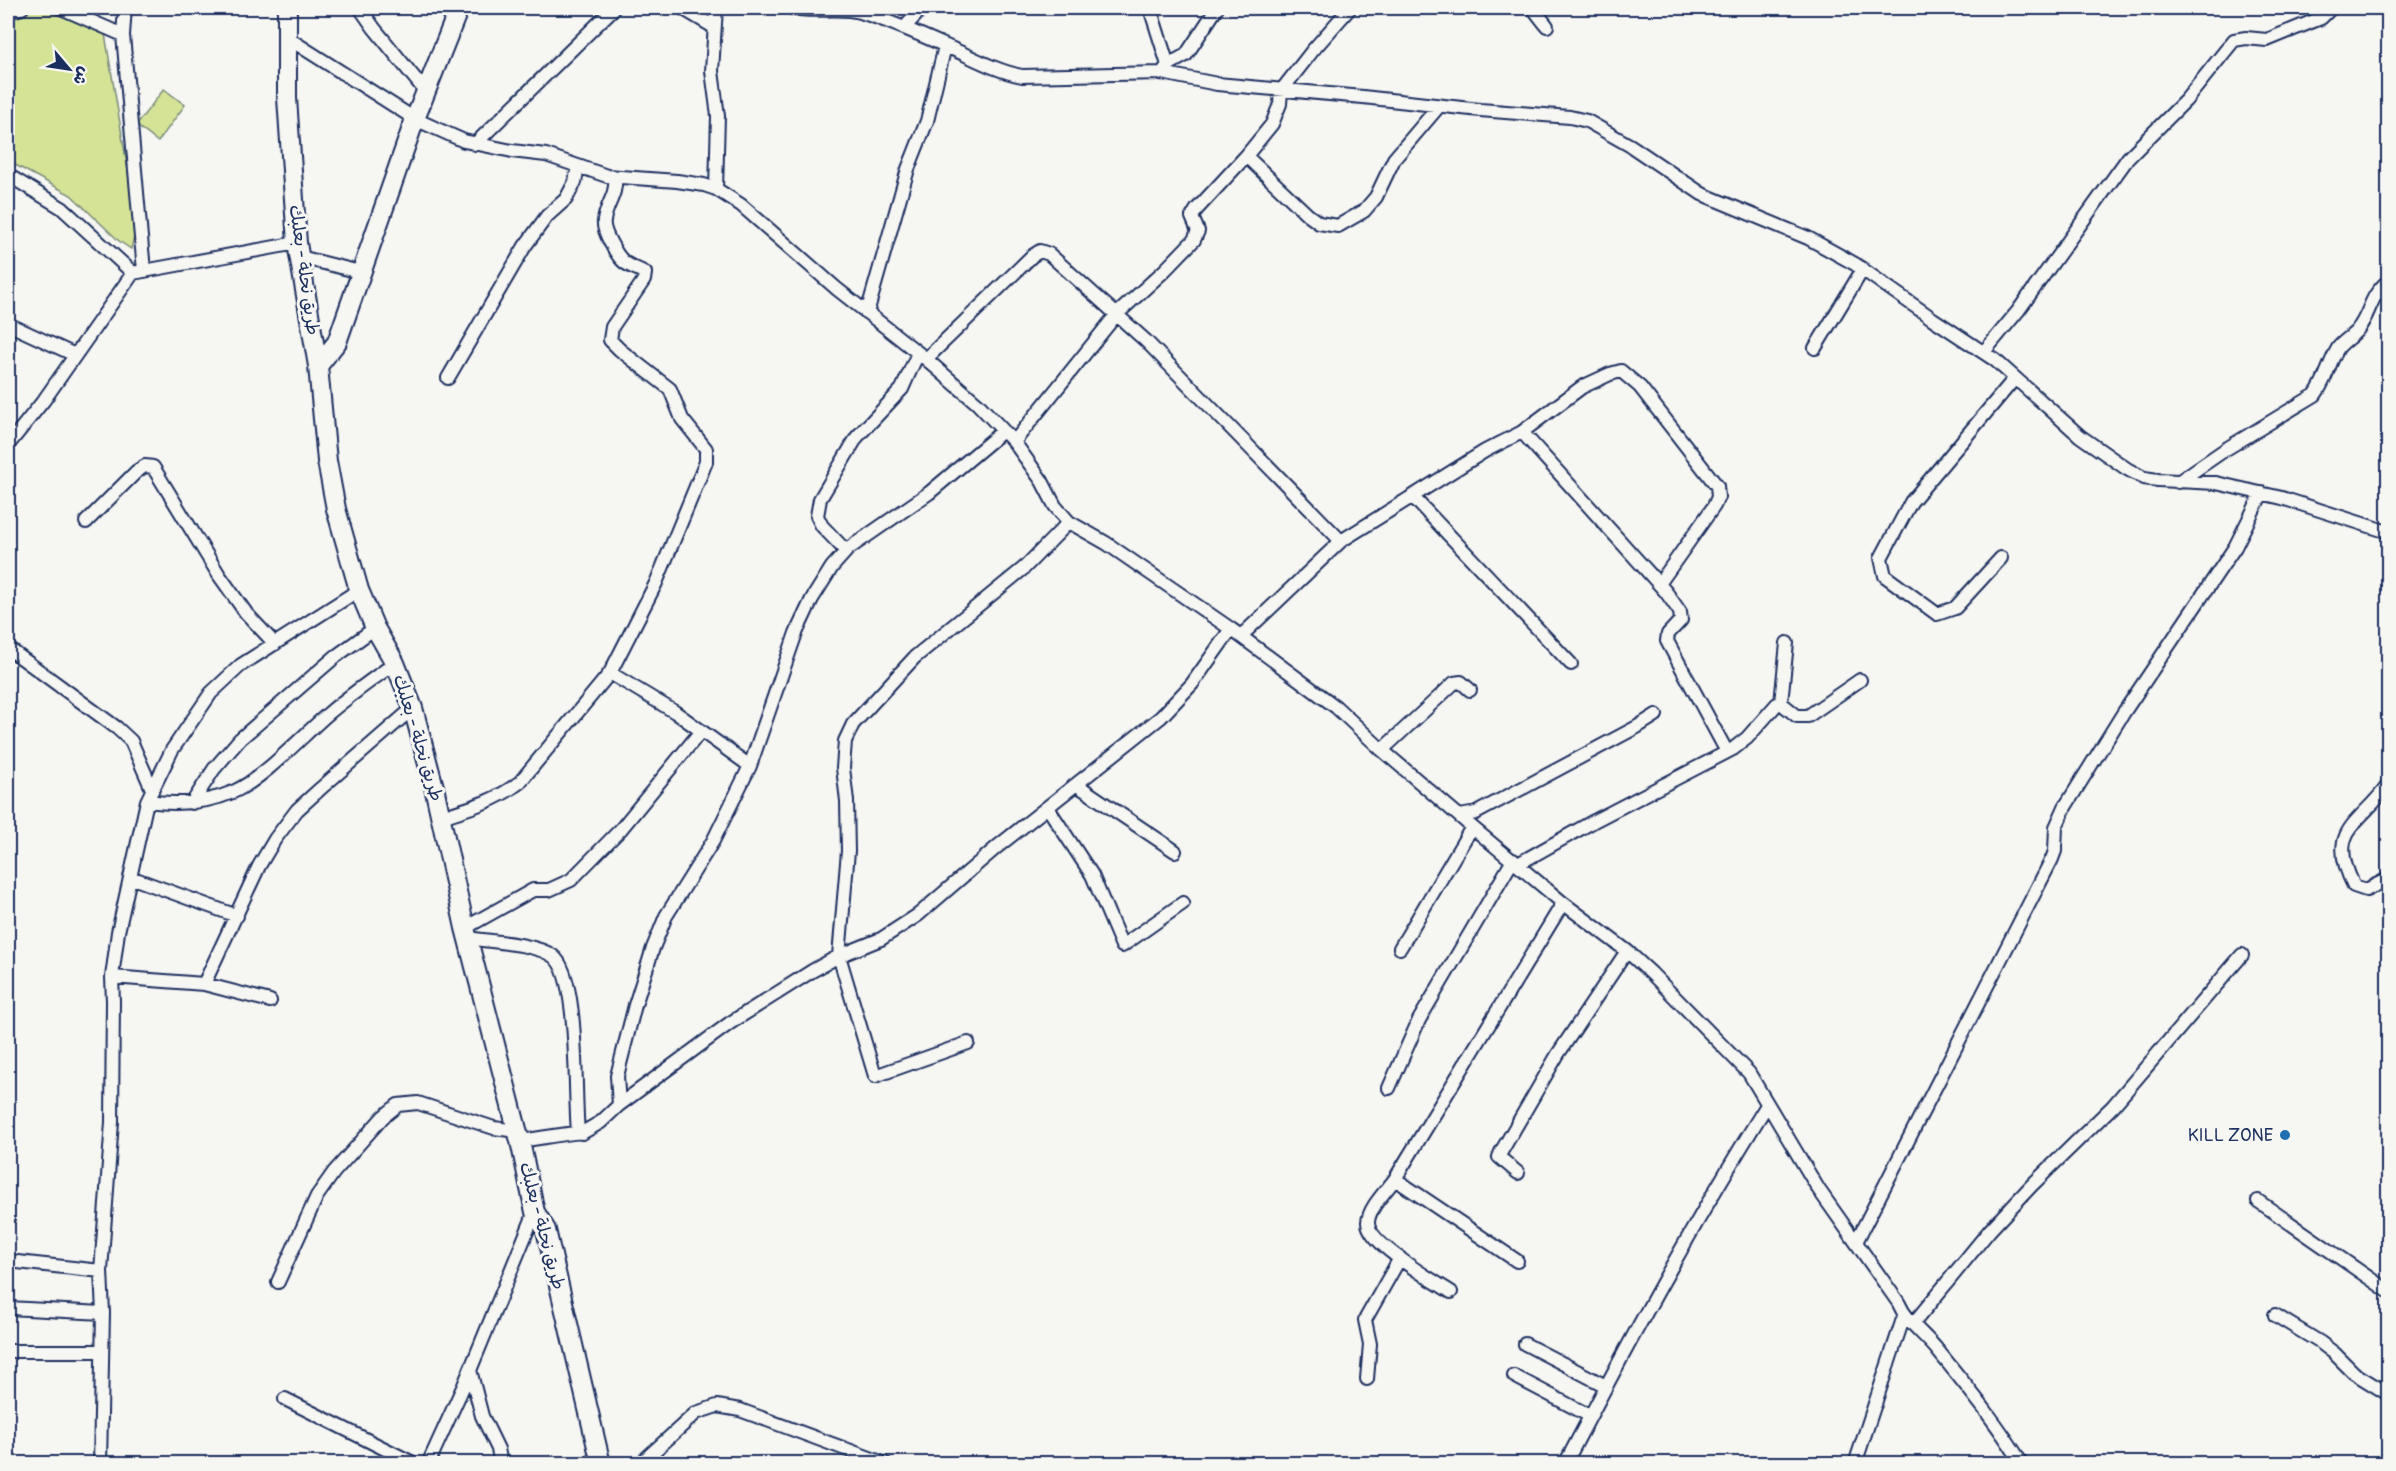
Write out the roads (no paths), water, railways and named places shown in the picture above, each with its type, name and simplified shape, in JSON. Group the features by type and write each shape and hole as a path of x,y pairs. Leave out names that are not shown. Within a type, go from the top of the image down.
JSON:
{"street":[{"path":"8,12 22,8"},
{"path":"61,8 123,35"},
{"path":"8,445 138,272 123,35 125,8"},
{"name":"طريق نحلة - بعلبك","path":"287,8 289,154 296,209 298,250 318,366 327,461 346,549 359,590 375,628 395,663 413,708 441,817 466,933 519,1136 535,1212 546,1230 601,1464"},
{"path":"360,8 426,92"},
{"path":"318,366 337,342 415,119 459,8"},
{"path":"475,144 614,8"},
{"path":"682,8 714,27"},
{"path":"716,8 712,71 718,116 716,189"},
{"path":"792,8 858,11 904,28 1005,73 1022,76 1165,69 1217,84 1570,117 1587,121 1630,146 1702,194 1808,237 1863,269 1984,352 2080,436 2127,470 2144,478 2216,483 2262,493 2388,532"},
{"path":"904,28 916,15 918,8"},
{"path":"1150,8 1165,69"},
{"path":"1165,69 1186,55 1217,8"},
{"path":"1014,442 1116,315 1194,240 1198,231 1192,217 1197,209 1272,124 1280,104 1281,91 1312,50 1350,8"},
{"path":"1533,8 1546,26"},
{"path":"1984,352 2018,311 2128,158 2186,100 2234,40 2246,38 2267,40 2321,18 2331,8"},
{"path":"286,37 415,119 441,132 475,144 546,155 615,177 676,181 716,189 741,204 837,289 922,356 978,404 1014,442 1042,481 1055,506 1069,522 1106,543 1336,706 1382,750 1472,827 1563,903 1627,951 1749,1073 1820,1190 1898,1302 1908,1320 1938,1350 1995,1421 2022,1464"},
{"path":"867,313 908,169 927,121 945,46"},
{"path":"1246,156 1308,215 1319,223 1338,226 1352,219 1371,204 1394,159 1439,106"},
{"path":"448,378 525,246 547,216 566,199 575,182 578,167"},
{"path":"8,175 63,208 138,272 298,250 360,272"},
{"path":"441,817 492,801 520,782 610,673 656,583 707,456 706,448 682,419 670,389 620,350 610,339 612,327 644,280 645,273 624,262 606,235 603,220 616,189 615,177"},
{"path":"846,551 822,526 817,516 820,499 857,437 902,389 922,356 1040,251 1056,259 1162,357 1341,541"},
{"path":"1815,348 1863,269"},
{"path":"2178,482 2226,449 2315,395 2323,385 2339,346 2359,328 2368,307 2380,288 2388,281"},
{"path":"8,324 75,356"},
{"path":"278,1282 317,1196 334,1172 383,1117 398,1105 418,1103 519,1136 556,1137 578,1131 582,1133 593,1128 619,1105 730,1023 839,956 881,939 900,928 1161,717 1178,701 1236,633 1341,541 1485,451 1522,432 1582,387 1621,371 1640,387 1717,486 1713,506 1659,584"},
{"path":"2001,558 1955,608 1937,614 1885,576 1881,558 1911,502 2015,378"},
{"path":"619,1105 617,1076 635,1005 653,948 666,916 713,841 750,766 796,633 812,599 832,567 846,551 929,493 1003,431"},
{"path":"1522,432 1659,584 1682,615 1681,620 1668,634 1667,641 1727,752"},
{"path":"86,522 137,471 146,466 153,467 219,575 246,613 275,644"},
{"path":"1856,1242 1950,1054 2052,859 2056,827 2061,812 2124,712 2235,547 2262,493"},
{"path":"1412,496 1572,664"},
{"path":"968,1043 875,1076 839,956 848,851 843,754 845,741 853,724 915,657 1024,568 1069,522"},
{"path":"100,1464 103,1313 101,1270 112,1122 112,977 118,932 147,801 176,742 211,693 241,665 359,590"},
{"path":"192,803 214,769 240,739 335,657 375,628"},
{"path":"1781,703 1787,643"},
{"path":"8,648 117,728 130,741 152,789"},
{"path":"147,801 168,804 192,803 219,797 247,785 330,712 395,663"},
{"path":"610,673 701,731 750,766"},
{"path":"1781,703 1797,716 1808,717 1860,680"},
{"path":"1382,750 1454,683 1461,682 1470,690"},
{"path":"1389,1088 1419,1020 1516,862 1727,752 1747,738 1777,704 1781,703"},
{"path":"204,984 259,866 275,839 297,810 413,708"},
{"path":"1460,816 1476,813 1656,715"},
{"path":"466,933 533,890 549,890 571,880 621,830 701,731"},
{"path":"1077,785 1175,851"},
{"path":"2388,785 2348,830 2341,850 2354,885 2367,890 2388,879"},
{"path":"1048,807 1092,875 1122,946 1183,903"},
{"path":"1400,948 1472,827"},
{"path":"130,877 237,916"},
{"path":"1451,1292 1400,1258 1375,1238 1368,1223 1371,1213 1395,1179 1563,903"},
{"path":"466,933 546,952 562,967 569,996 576,1054 575,1108 578,1131"},
{"path":"1518,1173 1501,1161 1499,1157 1501,1152 1558,1054 1627,951"},
{"path":"1855,1464 1908,1320 2032,1185 2113,1106 2242,955"},
{"path":"112,977 204,984 270,1001"},
{"path":"1565,1464 1732,1161 1767,1105"},
{"path":"1395,1179 1517,1261"},
{"path":"2258,1201 2388,1291"},
{"path":"428,1464 470,1370 535,1212"},
{"path":"1367,1379 1370,1344 1365,1320 1400,1258"},
{"path":"8,1261 101,1270"},
{"path":"8,1308 103,1313"},
{"path":"2275,1315 2334,1353 2354,1373 2388,1394"},
{"path":"1525,1344 1606,1386"},
{"path":"8,1351 102,1350"},
{"path":"470,1370 482,1416 498,1449 501,1464"},
{"path":"1514,1377 1590,1416"},
{"path":"285,1399 415,1464"},
{"path":"640,1464 696,1413 717,1406 740,1410 886,1464"}],"place":[{"name":"KILL ZONE","path":"2285,1135"}]}
